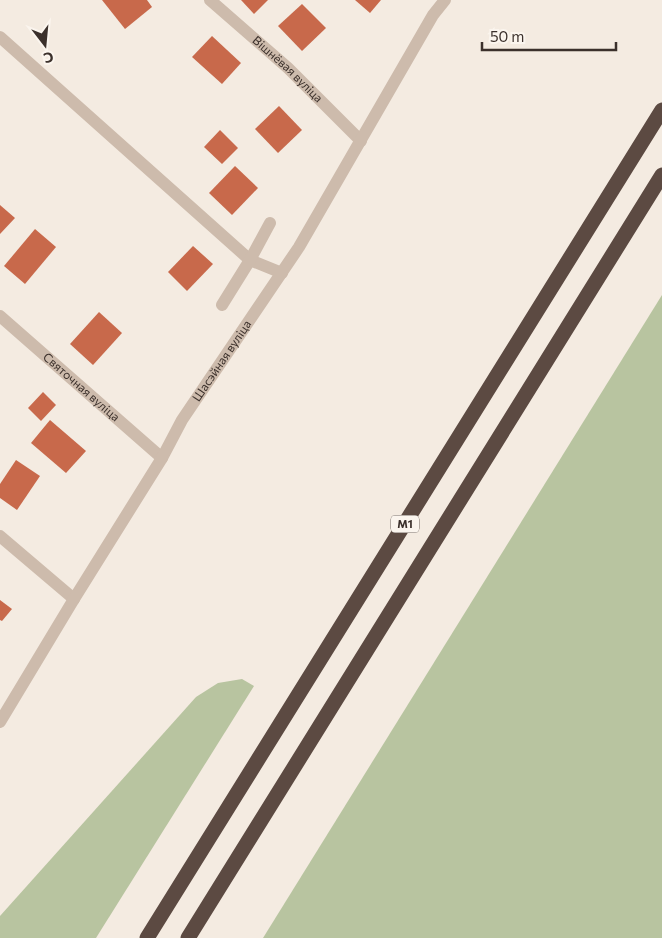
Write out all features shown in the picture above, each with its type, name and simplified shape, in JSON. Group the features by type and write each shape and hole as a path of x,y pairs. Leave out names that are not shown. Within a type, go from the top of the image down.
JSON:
{"highway":[{"name":"М1","path":"147,938 662,110"},
{"name":"М1","path":"188,938 662,175"}],"street":[{"name":"Вішнёвая вуліца","path":"210,0 288,68 361,141"},
{"name":"Шасэйная вуліца","path":"0,722 162,458 182,420 299,247 445,0"},
{"path":"0,37 250,260 282,273"},
{"path":"222,305 270,223"},
{"name":"Святочная вуліца","path":"0,316 162,458"},
{"path":"0,536 74,599"}],"green space":[{"path":"662,295 662,938 263,938"},
{"path":"242,679 254,686 96,938 0,938 0,916 196,697 218,683"}],"building":[{"path":"102,0 147,0 152,7 125,29"},
{"path":"241,0 268,0 254,14"},
{"path":"355,0 381,0 370,13"},
{"path":"302,4 326,28 302,51 278,26"},
{"path":"212,36 241,63 222,84 192,57"},
{"path":"279,106 302,130 278,153 255,129"},
{"path":"220,130 238,148 222,164 204,147"},
{"path":"235,166 258,188 232,215 209,193"},
{"path":"0,205 15,218 0,234"},
{"path":"35,229 56,247 25,284 4,266"},
{"path":"193,246 213,264 187,291 168,272"},
{"path":"99,312 122,333 93,365 70,344"},
{"path":"43,392 56,405 41,421 28,408"},
{"path":"50,420 86,451 66,473 31,443"},
{"path":"16,460 40,476 17,510 0,498 0,484"},
{"path":"0,600 12,609 2,621 0,620"}]}
